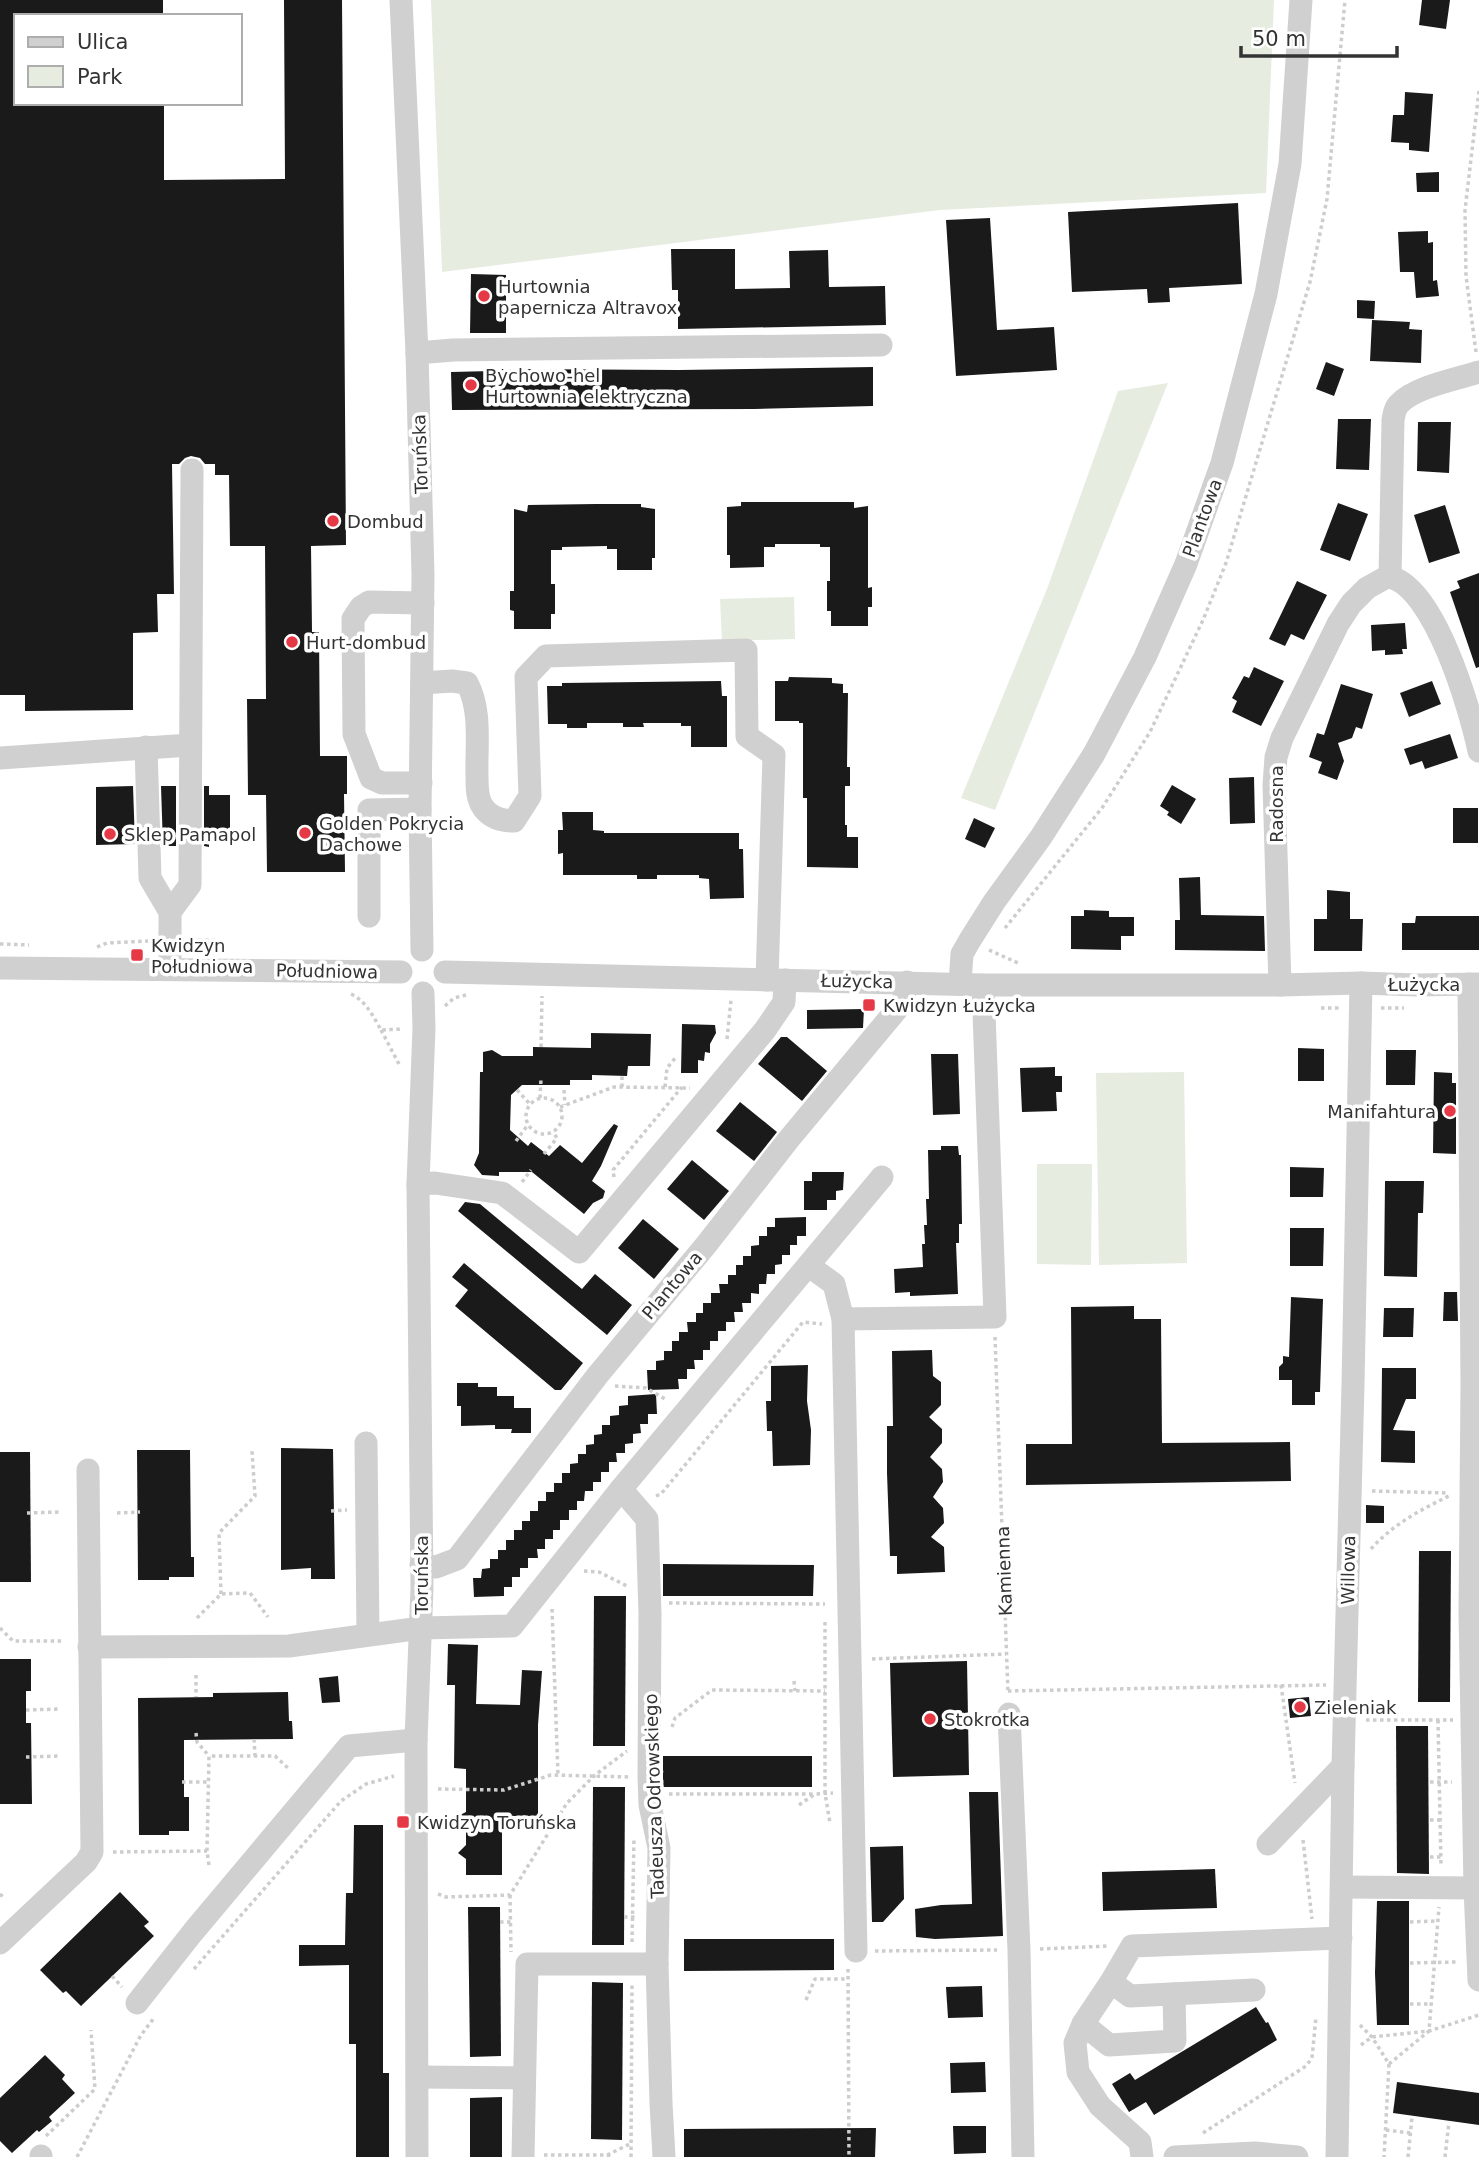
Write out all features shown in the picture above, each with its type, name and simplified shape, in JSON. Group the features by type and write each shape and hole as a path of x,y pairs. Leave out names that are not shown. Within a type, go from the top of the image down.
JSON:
{"street":[{"name":"Toruńska","path":"401,0 417,353 423,603 420,809 422,950"},
{"name":"Plantowa","path":"960,984 962,954 1094,754 1145,657 1186,564 1222,463 1266,294 1290,164 1301,0"},
{"path":"417,353 453,350 881,345"},
{"path":"1478,362 1415,393 1396,407 1393,419 1390,577 1402,582 1409,589 1434,624 1451,659 1479,751"},
{"path":"170,912 190,885 191,470"},
{"name":"Radosna","path":"1280,985 1274,785 1276,757 1289,722 1344,614 1367,588 1390,577"},
{"path":"421,783 382,783 371,778 354,734 353,619 361,607 369,602 423,603"},
{"path":"418,1184 435,1183 502,1193 579,1252 765,1030 783,1002 776,980 774,755 747,736 746,650 546,656 526,677 530,796 514,821 500,821 482,806 478,790 475,708 467,683 422,682"},
{"path":"0,758 190,745"},
{"path":"146,747 150,878 170,912 170,968"},
{"path":"369,916 369,810 420,809"},
{"path":"422,950 433,953 442,961 445,972 442,983 434,990 423,993 412,990 404,982 401,972 404,961 412,953 422,950"},
{"name":"Południowa","path":"0,968 401,972"},
{"name":"Łużycka","path":"445,972 983,985 1474,984"},
{"name":"Plantowa","path":"421,1565 436,1567 457,1559 597,1376 903,1002 907,982"},
{"name":"Willowa","path":"1337,2157 1361,983"},
{"path":"1474,984 1475,1888 1479,1980"},
{"path":"833,1322 995,1317 983,985"},
{"name":"Toruńska","path":"417,2157 416,1740 421,1628 418,1184 423,993"},
{"path":"89,1647 289,1646 421,1628 512,1626 641,1505 685,1415 883,1178"},
{"path":"809,1266 834,1284 833,1322 850,1659 856,1951"},
{"path":"366,1443 368,1634"},
{"path":"0,1943 86,1862 92,1852 88,1470"},
{"name":"Tadeusza Odrowskiego","path":"641,1505 650,1614 641,1743 654,1786 650,1805 659,1848 657,1965 664,2157"},
{"path":"1009,1714 1019,1950 1023,2157"},
{"path":"131,1997 193,1932 349,1746 416,1740"},
{"path":"1268,1844 1343,1766"},
{"path":"1342,1887 1475,1888"},
{"path":"1142,2157 1140,2142 1100,2106 1078,2072 1075,2043 1083,2024 1132,1946 1341,1938"},
{"path":"523,2156 527,1964 657,1965"},
{"path":"1111,1982 1130,1996 1254,1990"},
{"path":"1083,2024 1109,2045 1175,2041 1174,1994"},
{"path":"418,2077 524,2077"},
{"path":"1175,2157 1255,2153 1297,2157"}],"path":[{"path":"1478,362 1466,276 1465,210 1479,91"},
{"path":"541,1047 542,994"},
{"path":"725,1048 731,1000"},
{"path":"665,1087 667,1068 676,1057"},
{"path":"622,1076 622,1087"},
{"path":"540,1098 541,1079"},
{"path":"560,1107 614,1087 699,1088"},
{"path":"615,1180 613,1170 682,1087"},
{"path":"517,1090 530,1104"},
{"path":"564,1090 565,1105"},
{"path":"540,1098 551,1099 560,1107 562,1118 557,1129 541,1135 527,1126 525,1114 530,1104 540,1098"},
{"path":"516,1141 527,1126"},
{"path":"544,1154 557,1138 553,1132"},
{"path":"518,1187 531,1170"},
{"name":"Kamienna","path":"995,1317 1009,1714"},
{"path":"641,1505 661,1494 803,1322 833,1322"},
{"path":"597,1376 610,1385 646,1388 668,1400 685,1415"},
{"path":"221,1594 219,1533 255,1496 253,1451"},
{"path":"1365,1556 1382,1536 1400,1522 1454,1493 1372,1491"},
{"path":"641,1505 661,1494"},
{"path":"27,1513 60,1512"},
{"path":"117,1513 140,1512"},
{"path":"583,1564 574,1574 585,1571 599,1572 634,1590 634,1577"},
{"path":"197,1618 221,1594 250,1593 268,1617"},
{"path":"682,1596 682,1603"},
{"path":"720,1596 720,1603"},
{"path":"757,1596 757,1604"},
{"path":"794,1596 794,1604"},
{"path":"552,1597 558,1775"},
{"path":"662,1600 668,1603 825,1604"},
{"path":"0,1629 13,1641 61,1641"},
{"path":"825,1793 826,1644"},
{"path":"850,1659 1006,1654"},
{"path":"196,1675 197,1697"},
{"path":"794,1681 795,1690"},
{"path":"1008,1691 1312,1685"},
{"path":"511,1964 510,1895 567,1802 595,1775 641,1743 660,1739 673,1726 676,1718 712,1690 825,1691"},
{"path":"26,1710 61,1709"},
{"path":"1365,1720 1462,1720"},
{"path":"1430,2031 1441,1857 1438,1720"},
{"path":"196,1733 197,1742 209,1756 209,1865"},
{"path":"254,1739 255,1756"},
{"path":"1430,1745 1439,1745"},
{"path":"26,1756 61,1756"},
{"path":"209,1756 275,1756 289,1769"},
{"path":"438,1790 504,1790 551,1775 595,1775 654,1786 815,1794 853,1793"},
{"path":"187,1977 341,1801 366,1784 400,1776"},
{"path":"182,1782 208,1782"},
{"path":"1430,1782 1453,1782"},
{"path":"799,1805 815,1794"},
{"path":"1430,1820 1440,1820"},
{"path":"92,1852 207,1852"},
{"path":"1430,1857 1441,1857"},
{"path":"624,1885 633,1885"},
{"path":"0,1894 5,1899"},
{"path":"438,1894 446,1897 510,1895"},
{"path":"500,1922 510,1922"},
{"path":"1410,1922 1437,1922"},
{"path":"856,1951 1019,1950 1103,1946"},
{"path":"1410,1963 1457,1962"},
{"path":"112,1976 131,1997"},
{"path":"806,2000 815,1979 848,1979 849,2157"},
{"path":"1410,2004 1430,2004"},
{"path":"1182,2157 1188,2142 1306,2066 1312,2059 1317,2005"},
{"path":"623,2009 632,2009"},
{"path":"77,2157 141,2035 158,2013"},
{"path":"1339,2059 1346,2059 1352,2051 1372,2037 1430,2031 1479,2015"},
{"path":"42,2150 51,2132 95,2089 91,2029"},
{"path":"1389,2064 1430,2031"},
{"path":"1372,2037 1389,2064 1384,2157"},
{"path":"623,2043 632,2043"},
{"path":"623,2080 632,2080"},
{"path":"622,2109 632,2109"},
{"path":"1408,2157 1412,2117"},
{"path":"1445,2157 1449,2122"},
{"path":"45,2127 51,2132"},
{"path":"1385,2130 1410,2133"},
{"path":"523,2156 610,2156 631,2143"}],"green space":[{"path":"431,0 1274,0 1266,193 940,210 442,272"},
{"path":"1168,383 995,810 961,798 1047,589 1118,391"},
{"path":"794,597 795,639 722,641 720,599"},
{"path":"1184,1072 1187,1263 1099,1265 1096,1073"},
{"path":"1037,1164 1092,1164 1091,1265 1037,1264"}],"building":[{"path":"0,0 163,0 163,14 14,14 14,105 164,105 164,180 285,179 284,0 342,0 346,545 311,546 312,632 319,632 320,756 347,756 347,794 344,794 345,872 267,872 266,795 248,795 247,699 266,699 265,546 230,546 229,475 215,475 215,464 205,464 200,458 191,456 179,464 172,464 174,594 157,594 158,632 133,633 133,710 25,711 25,695 0,695"},
{"path":"1422,0 1450,0 1446,29 1419,25"},
{"path":"1405,92 1433,94 1429,152 1409,150 1409,143 1391,142 1393,115 1404,115"},
{"path":"1439,172 1439,192 1417,192 1416,173"},
{"path":"1238,203 1242,284 1169,288 1170,302 1148,303 1147,289 1072,292 1068,212"},
{"path":"990,218 997,330 1054,327 1057,370 956,376 946,220"},
{"path":"1428,231 1428,243 1433,242 1433,281 1437,280 1439,296 1416,298 1414,272 1400,272 1398,232"},
{"path":"671,249 735,249 735,289 790,288 789,251 828,250 829,287 885,286 886,325 678,329 678,290 672,290"},
{"path":"471,274 506,275 506,333 470,333"},
{"path":"1357,300 1375,301 1374,319 1357,318"},
{"path":"1372,320 1410,322 1409,329 1422,330 1421,363 1370,361"},
{"path":"1326,362 1344,369 1334,396 1316,389"},
{"path":"873,367 873,406 452,410 451,372 493,369"},
{"path":"1338,419 1371,419 1369,470 1336,469"},
{"path":"1418,422 1451,422 1449,473 1417,471"},
{"path":"741,502 854,502 854,508 868,506 868,588 872,587 872,607 868,607 868,626 831,626 831,611 827,611 830,547 820,547 820,544 775,544 775,547 764,547 764,567 730,568 730,555 727,555 727,507 741,506"},
{"path":"1338,503 1368,514 1350,561 1320,550"},
{"path":"641,504 641,507 655,509 655,558 652,558 652,570 617,570 617,549 607,549 607,546 562,547 562,550 551,550 551,584 555,584 555,614 551,614 551,629 514,629 510,591 514,591 514,509 527,512 528,505"},
{"path":"1445,505 1460,553 1429,563 1414,515"},
{"path":"1479,573 1479,667 1476,668 1450,592 1460,588 1457,581"},
{"path":"1297,581 1327,595 1304,640 1291,634 1285,646 1269,639"},
{"path":"1405,623 1407,649 1402,649 1403,654 1385,655 1385,650 1372,651 1371,625"},
{"path":"1254,667 1284,681 1261,726 1232,712 1237,701 1232,698 1244,676 1249,678"},
{"path":"789,677 832,678 832,683 843,684 843,693 848,693 847,767 850,767 850,786 845,786 845,825 847,837 858,837 858,868 807,867 803,723 775,721 775,681 788,681"},
{"path":"721,681 722,696 727,696 727,747 691,747 691,726 681,726 681,723 643,723 644,727 623,727 623,723 587,723 587,728 548,724 547,686 562,686 562,683"},
{"path":"1432,681 1441,704 1409,717 1400,693"},
{"path":"1341,684 1373,694 1362,729 1356,727 1352,738 1338,743 1344,761 1337,780 1318,773 1322,762 1309,757 1317,733 1324,735"},
{"path":"1450,734 1458,758 1425,769 1422,761 1410,765 1404,749"},
{"path":"1254,777 1255,823 1230,824 1229,778"},
{"path":"1172,785 1196,799 1181,824 1167,815 1169,812 1160,806"},
{"path":"133,786 135,844 96,845 96,787"},
{"path":"161,786 176,786 176,846 163,846"},
{"path":"204,786 209,786 209,795 230,795 230,834 209,832 209,847 204,846"},
{"path":"1453,808 1478,808 1478,843 1453,843"},
{"path":"562,812 593,812 593,830 604,833 739,833 739,849 743,849 744,898 710,899 709,879 699,878 699,875 657,875 657,879 637,879 637,875 563,875 563,853 558,854 558,830 563,830"},
{"path":"974,818 995,828 985,848 965,839"},
{"path":"1200,877 1201,915 1264,916 1265,951 1175,950 1175,920 1180,920 1179,878"},
{"path":"1327,890 1350,892 1350,919 1363,919 1362,951 1314,951 1314,919 1327,919"},
{"path":"1084,910 1109,911 1109,917 1134,917 1134,936 1121,936 1121,950 1071,949 1071,916 1084,916"},
{"path":"1416,916 1479,916 1479,950 1402,950 1402,923 1415,923"},
{"path":"864,1009 863,1028 807,1029 807,1010"},
{"path":"682,1024 715,1025 716,1033 710,1044 710,1053 705,1052 704,1061 698,1060 698,1073 681,1073"},
{"path":"591,1033 651,1034 650,1066 628,1066 627,1076 592,1075 592,1080 570,1080 570,1085 522,1085 511,1095 510,1130 528,1146 531,1142 549,1156 560,1145 582,1163 614,1124 618,1126 592,1181 605,1191 603,1198 593,1203 584,1214 532,1172 482,1175 474,1165 479,1153 480,1072 483,1072 483,1052 492,1050 502,1056 533,1056 533,1047 591,1048"},
{"path":"781,1037 787,1037 827,1071 802,1101 758,1064"},
{"path":"1298,1048 1324,1049 1324,1081 1298,1081"},
{"path":"1386,1050 1416,1050 1415,1085 1386,1085"},
{"path":"931,1054 958,1054 960,1114 933,1115"},
{"path":"1055,1067 1055,1076 1062,1076 1062,1092 1056,1092 1057,1111 1022,1112 1020,1068"},
{"path":"1434,1072 1452,1073 1452,1083 1456,1083 1456,1154 1433,1153"},
{"path":"740,1102 777,1132 754,1161 716,1131"},
{"path":"941,1146 958,1146 961,1155 962,1224 959,1224 959,1243 956,1243 958,1294 910,1296 910,1292 895,1293 894,1269 923,1267 922,1244 925,1244 924,1225 927,1225 926,1199 929,1199 928,1150 941,1150"},
{"path":"692,1160 729,1191 704,1220 667,1189"},
{"path":"1290,1167 1324,1168 1323,1197 1290,1197"},
{"path":"812,1172 844,1172 843,1190 836,1191 836,1200 827,1200 827,1210 804,1210 804,1181 812,1181"},
{"path":"1385,1181 1424,1181 1423,1213 1418,1213 1417,1277 1384,1276"},
{"path":"465,1202 480,1204 582,1289 595,1274 632,1305 607,1335 458,1211"},
{"path":"806,1217 806,1236 797,1236 797,1245 790,1245 790,1255 782,1255 782,1264 775,1265 775,1274 767,1274 766,1284 759,1284 759,1294 751,1293 751,1303 742,1303 743,1312 734,1312 735,1322 726,1322 726,1331 718,1331 718,1341 710,1341 710,1350 703,1350 703,1360 694,1360 695,1369 687,1369 687,1379 678,1379 679,1389 648,1390 647,1370 656,1370 656,1361 664,1360 664,1351 672,1351 672,1341 679,1341 679,1332 688,1332 687,1322 696,1322 696,1313 703,1313 703,1303 711,1303 711,1293 720,1293 719,1284 728,1284 728,1275 736,1275 736,1265 743,1265 743,1256 751,1256 751,1246 759,1245 759,1236 767,1236 767,1227 775,1227 775,1218"},
{"path":"643,1219 679,1249 654,1279 618,1248"},
{"path":"1290,1228 1324,1228 1323,1266 1290,1266"},
{"path":"464,1263 583,1363 561,1390 555,1390 455,1306 468,1290 452,1277"},
{"path":"1444,1292 1457,1292 1458,1321 1443,1321"},
{"path":"1291,1297 1323,1299 1320,1392 1315,1392 1315,1405 1292,1405 1292,1380 1279,1380 1279,1367 1283,1363 1283,1356 1289,1357"},
{"path":"1134,1306 1134,1319 1161,1319 1162,1443 1290,1442 1291,1481 1026,1485 1026,1444 1072,1444 1071,1307"},
{"path":"1384,1308 1414,1308 1413,1337 1383,1337"},
{"path":"932,1350 933,1376 941,1382 941,1405 929,1417 942,1429 942,1443 930,1457 942,1469 943,1482 933,1497 943,1508 944,1523 931,1537 944,1547 945,1572 897,1574 897,1556 890,1556 887,1473 887,1426 893,1426 892,1351"},
{"path":"808,1365 810,1465 773,1466 772,1431 767,1431 766,1401 771,1401 771,1366"},
{"path":"1382,1368 1416,1368 1416,1399 1406,1399 1393,1430 1415,1431 1415,1463 1381,1462"},
{"path":"457,1383 497,1387 497,1396 514,1396 514,1408 531,1408 531,1433 511,1433 512,1429 495,1429 495,1425 461,1426 461,1406 457,1406"},
{"path":"656,1394 657,1414 648,1414 648,1424 640,1424 641,1433 633,1434 633,1443 625,1444 625,1453 616,1453 617,1462 609,1462 609,1472 601,1472 601,1482 593,1482 593,1491 585,1491 584,1501 577,1501 577,1510 569,1510 569,1520 560,1520 560,1530 553,1530 553,1539 545,1539 545,1549 537,1549 538,1558 528,1558 528,1568 520,1568 520,1577 512,1577 512,1587 504,1587 504,1596 474,1597 473,1578 481,1578 482,1569 490,1568 490,1559 498,1559 498,1550 506,1550 506,1540 514,1540 514,1530 522,1530 522,1521 530,1521 530,1511 538,1511 538,1501 546,1501 546,1492 554,1492 554,1483 562,1483 562,1473 570,1473 570,1464 578,1463 578,1454 586,1454 586,1445 594,1444 594,1435 602,1434 602,1425 610,1425 610,1416 619,1415 619,1406 628,1405 628,1396"},
{"path":"281,1448 333,1449 335,1579 311,1579 311,1568 281,1570"},
{"path":"137,1450 190,1450 191,1557 194,1557 194,1577 138,1580"},
{"path":"0,1452 30,1452 31,1582 0,1582"},
{"path":"1366,1505 1384,1506 1384,1523 1366,1523"},
{"path":"1419,1551 1451,1551 1450,1702 1418,1702"},
{"path":"663,1564 814,1565 813,1596 663,1596"},
{"path":"594,1596 626,1596 625,1746 593,1746"},
{"path":"448,1644 478,1645 476,1704 520,1705 522,1670 542,1671 538,1725 538,1816 502,1816 502,1875 466,1875 466,1859 458,1853 466,1845 466,1826 456,1817 466,1812 466,1769 454,1768 455,1685 447,1685"},
{"path":"0,1659 31,1659 31,1691 26,1691 26,1723 31,1723 32,1804 0,1804"},
{"name":"Stokrotka","path":"967,1661 969,1775 893,1777 890,1663"},
{"path":"338,1676 340,1702 322,1703 319,1678"},
{"path":"288,1692 293,1739 184,1740 184,1797 189,1797 189,1831 169,1831 169,1835 139,1835 138,1698"},
{"name":"Zieleniak","path":"1309,1697 1311,1716 1290,1718 1288,1699"},
{"path":"1396,1726 1428,1726 1429,1874 1397,1873"},
{"path":"663,1756 812,1756 812,1787 663,1787"},
{"path":"593,1787 625,1787 624,1945 592,1945"},
{"path":"969,1792 998,1792 1003,1936 935,1939 916,1937 915,1909 972,1904"},
{"path":"354,1825 383,1825 383,2073 389,2073 389,2157 356,2157 356,2044 349,2044 349,1965 299,1966 299,1945 345,1945 346,1893 353,1893"},
{"path":"903,1846 904,1899 883,1922 872,1922 870,1847"},
{"path":"1215,1869 1217,1908 1103,1911 1102,1872"},
{"path":"120,1892 149,1922 144,1926 154,1936 81,2006 66,1991 63,1993 40,1970"},
{"path":"1377,1901 1409,1901 1409,2025 1377,2025"},
{"path":"468,1907 500,1907 501,2056 470,2057"},
{"path":"684,1939 834,1939 834,1970 684,1971"},
{"path":"592,1982 623,1983 622,2140 591,2139"},
{"path":"982,1986 983,2017 948,2018 946,1987"},
{"path":"1256,2007 1277,2040 1154,2115 1146,2102 1129,2112 1112,2084 1130,2073 1135,2080"},
{"path":"45,2055 65,2075 62,2079 75,2093 49,2117 52,2121 39,2132 37,2130 12,2153 0,2141 0,2098"},
{"path":"985,2062 986,2092 951,2093 950,2063"},
{"path":"1397,2082 1479,2093 1479,2125 1393,2113"},
{"path":"502,2097 502,2157 470,2157 470,2098"},
{"path":"953,2126 986,2126 986,2153 954,2154"},
{"path":"876,2128 875,2157 684,2157 684,2129"}],"place":[{"name":"Hurtownia papernicza Altravox","path":"484,296"},
{"name":"Bychowo-hel Hurtownia elektryczna","path":"471,385"},
{"name":"Dombud","path":"333,521"},
{"name":"Hurt-dombud","path":"292,642"},
{"name":"Golden Pokrycia Dachowe","path":"305,833"},
{"name":"Sklep Pamapol","path":"110,834"},
{"name":"Kwidzyn Południowa","path":"137,955"},
{"name":"Kwidzyn Łużycka","path":"869,1005"},
{"name":"Manifahtura","path":"1450,1111"},
{"name":"Zieleniak","path":"1300,1707"},
{"name":"Stokrotka","path":"930,1719"},
{"name":"Kwidzyn Toruńska","path":"403,1822"}]}
